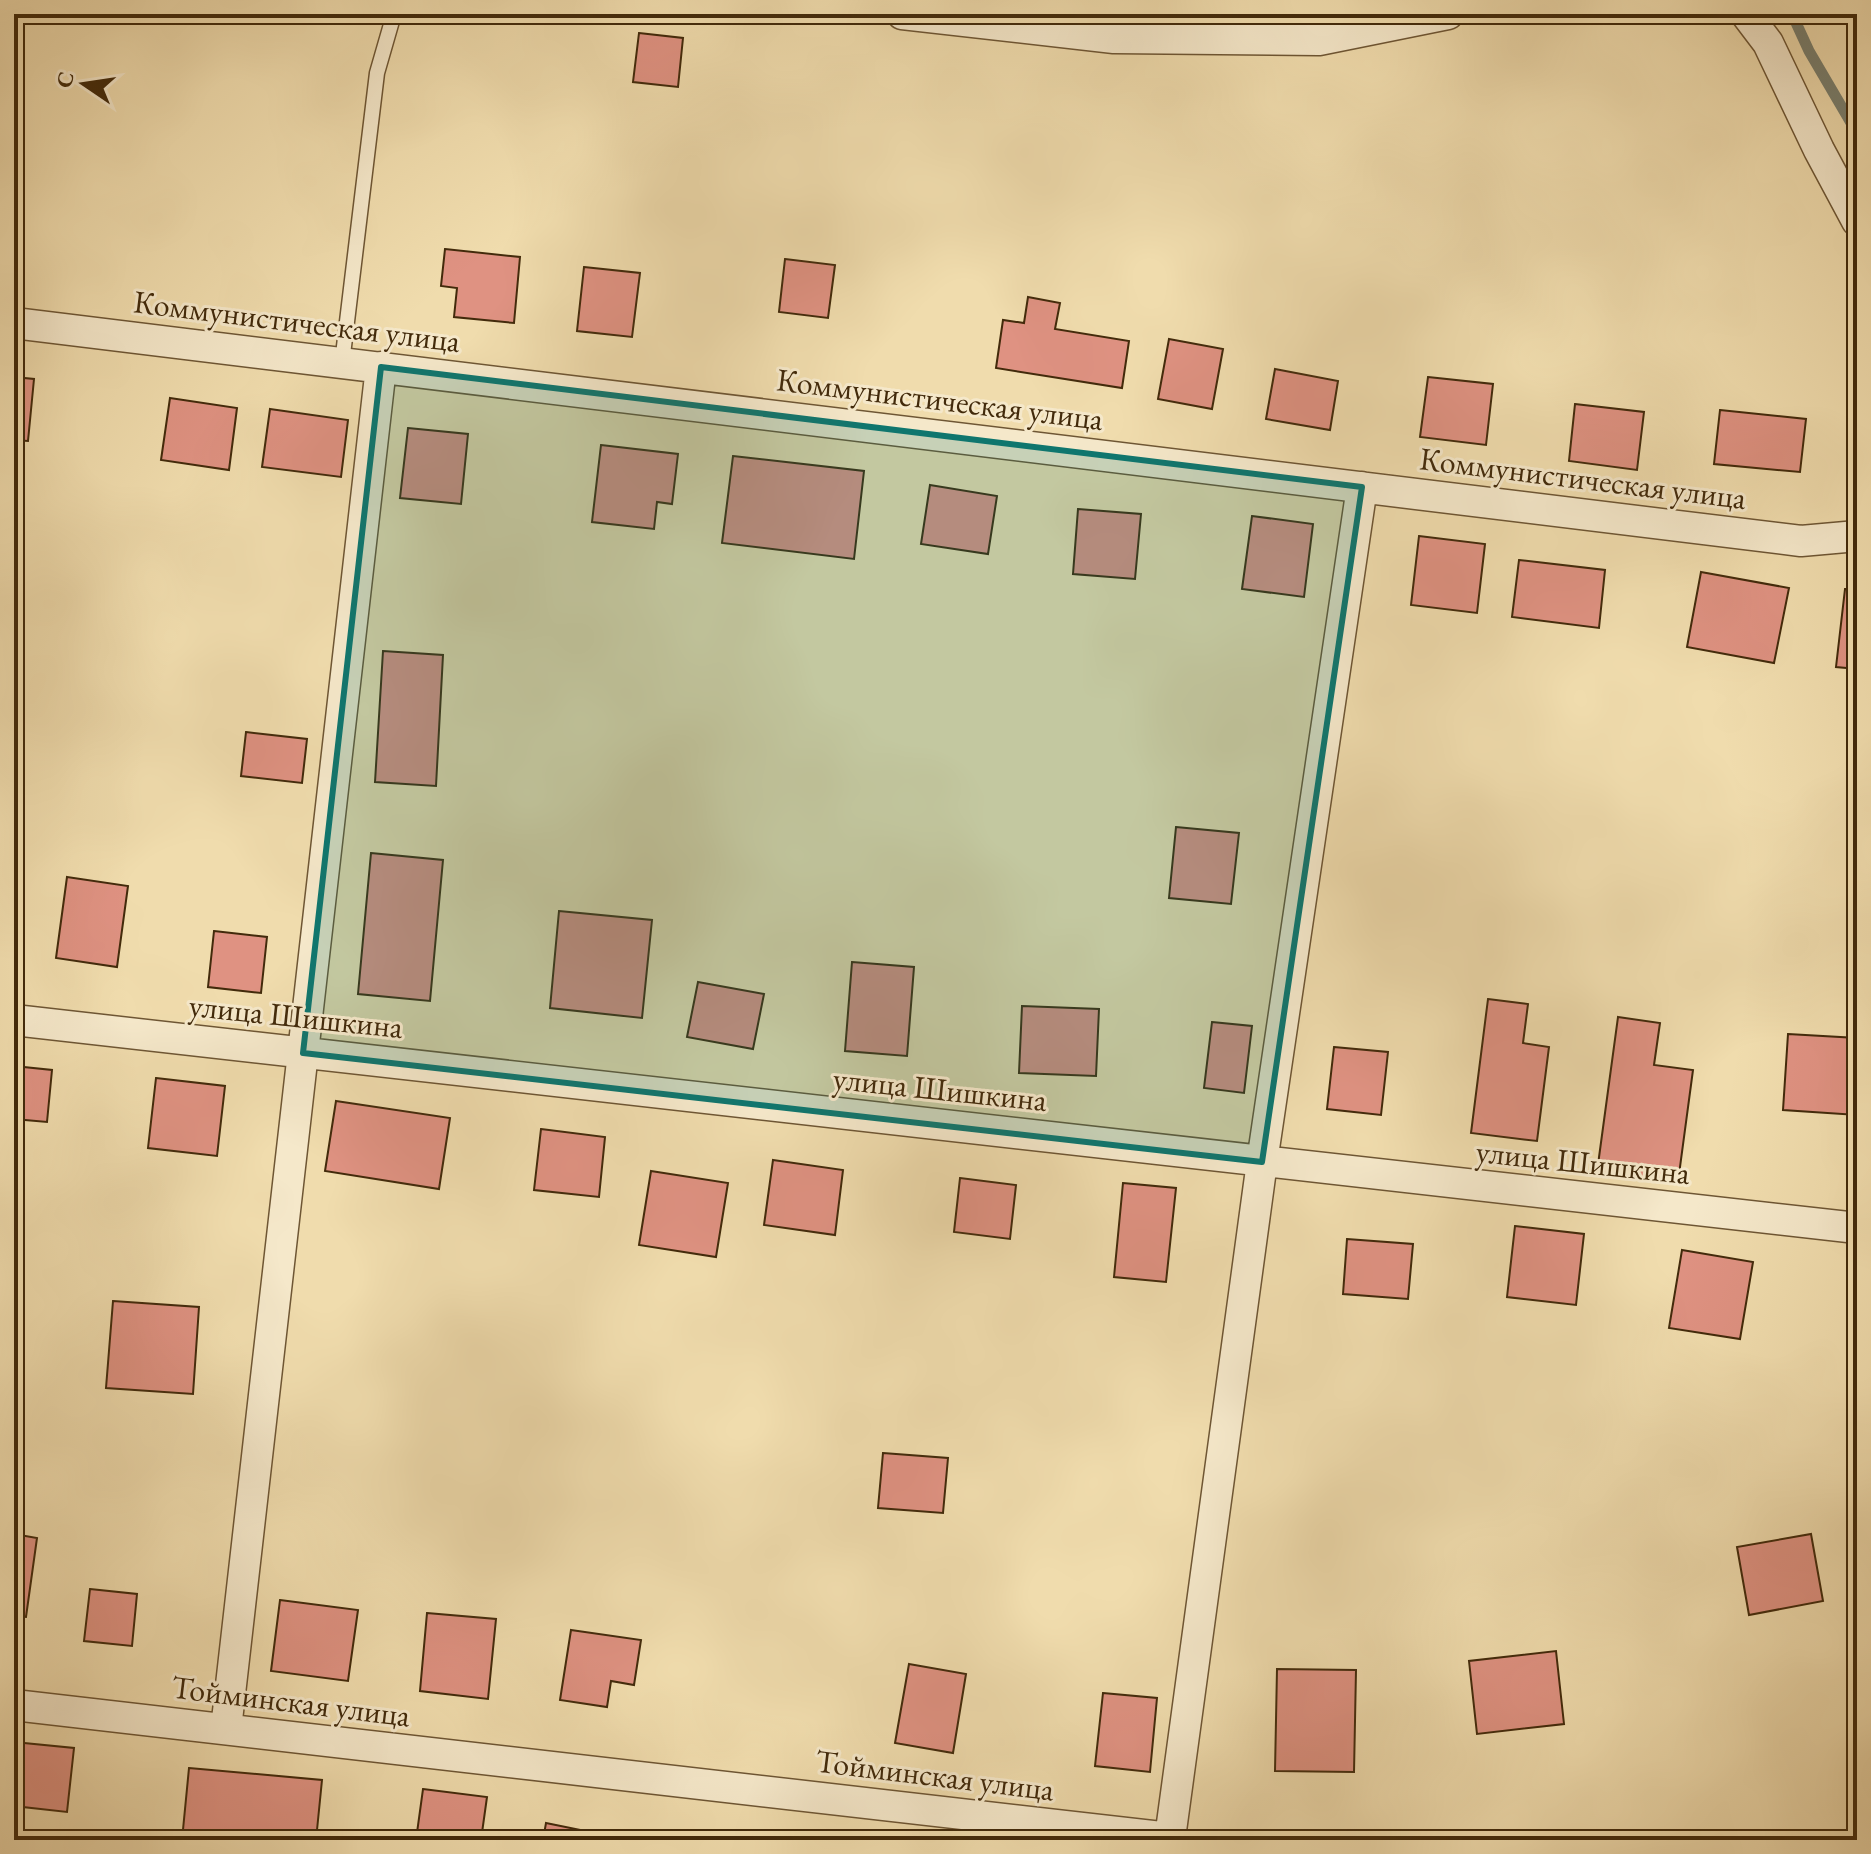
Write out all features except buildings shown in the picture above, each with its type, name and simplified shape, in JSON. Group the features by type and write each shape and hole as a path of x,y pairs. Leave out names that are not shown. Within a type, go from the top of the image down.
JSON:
{"street":[{"path":"902,14 1114,38 1319,40 1448,14"},
{"path":"1746,14 1768,43 1857,221"},
{"name":"Коммунистическая улица","path":"14,323 1801,541 1857,536"},
{"path":"226,1729 381,367"},
{"path":"1262,1162 1362,487"},
{"name":"улица Шишкина","path":"14,1020 1857,1228"},
{"name":"Тойминская улица","path":"14,1705 1170,1838 1262,1162"}],"lane":[{"path":"342,363 377,73 394,14"}],"highlighted area":[{"path":"381,367 1362,487 1262,1162 303,1053"}],"waterway":[{"path":"1792,14 1809,51 1857,133"}]}
